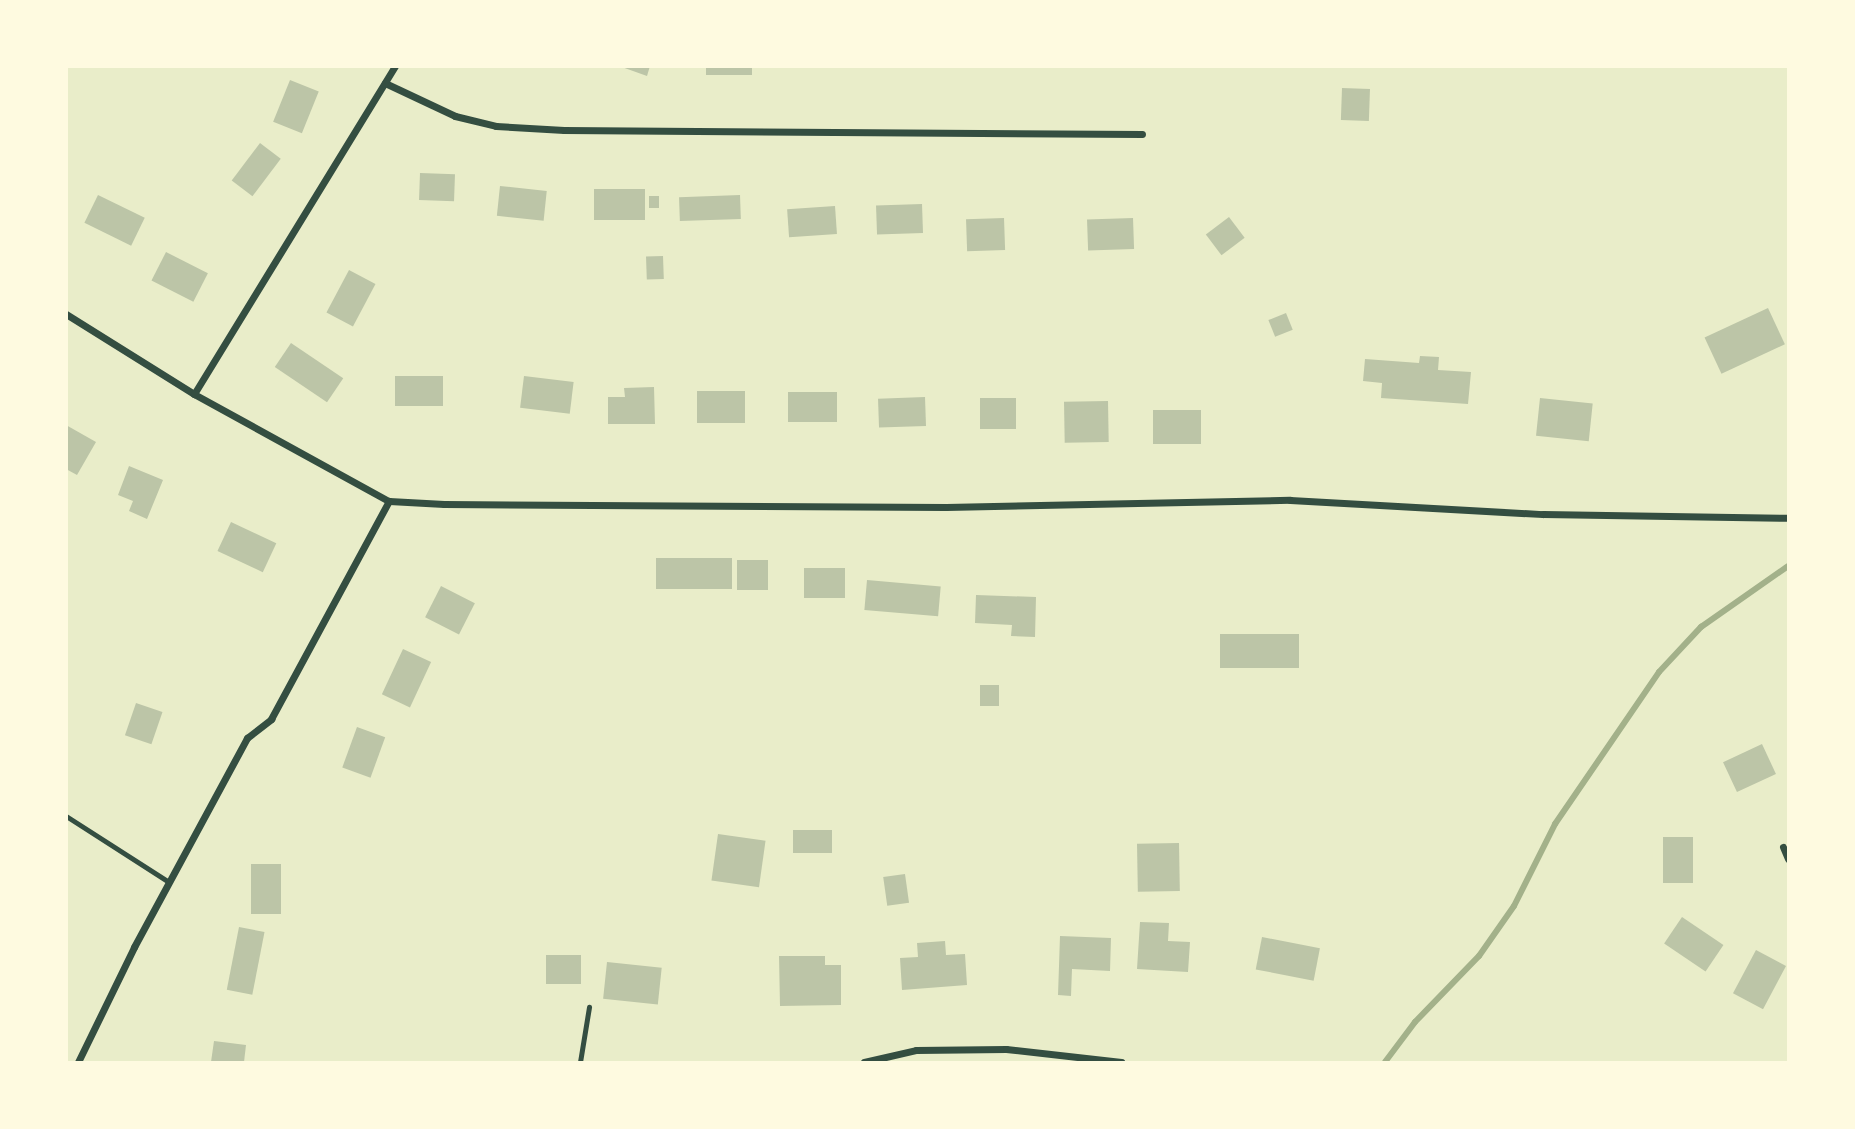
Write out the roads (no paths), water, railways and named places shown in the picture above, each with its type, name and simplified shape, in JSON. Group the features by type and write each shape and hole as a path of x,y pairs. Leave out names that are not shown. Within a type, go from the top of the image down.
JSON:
{"street":[{"path":"194,394 395,66"},
{"path":"385,83 455,116 496,126 564,130 1142,134"},
{"path":"66,314 194,394 389,501 458,504 946,507 1290,500 1543,514 1788,518"},
{"path":"78,1062 169,882 247,738 271,719 389,501"},
{"path":"1783,847 1788,859"},
{"path":"864,1062 916,1050 1006,1049 1121,1062"}],"lane":[{"path":"66,816 169,882"},
{"path":"580,1062 589,1007"}],"waterway":[{"path":"1385,1062 1415,1022 1479,956 1514,906 1555,824 1659,672 1701,627 1788,566"}]}
